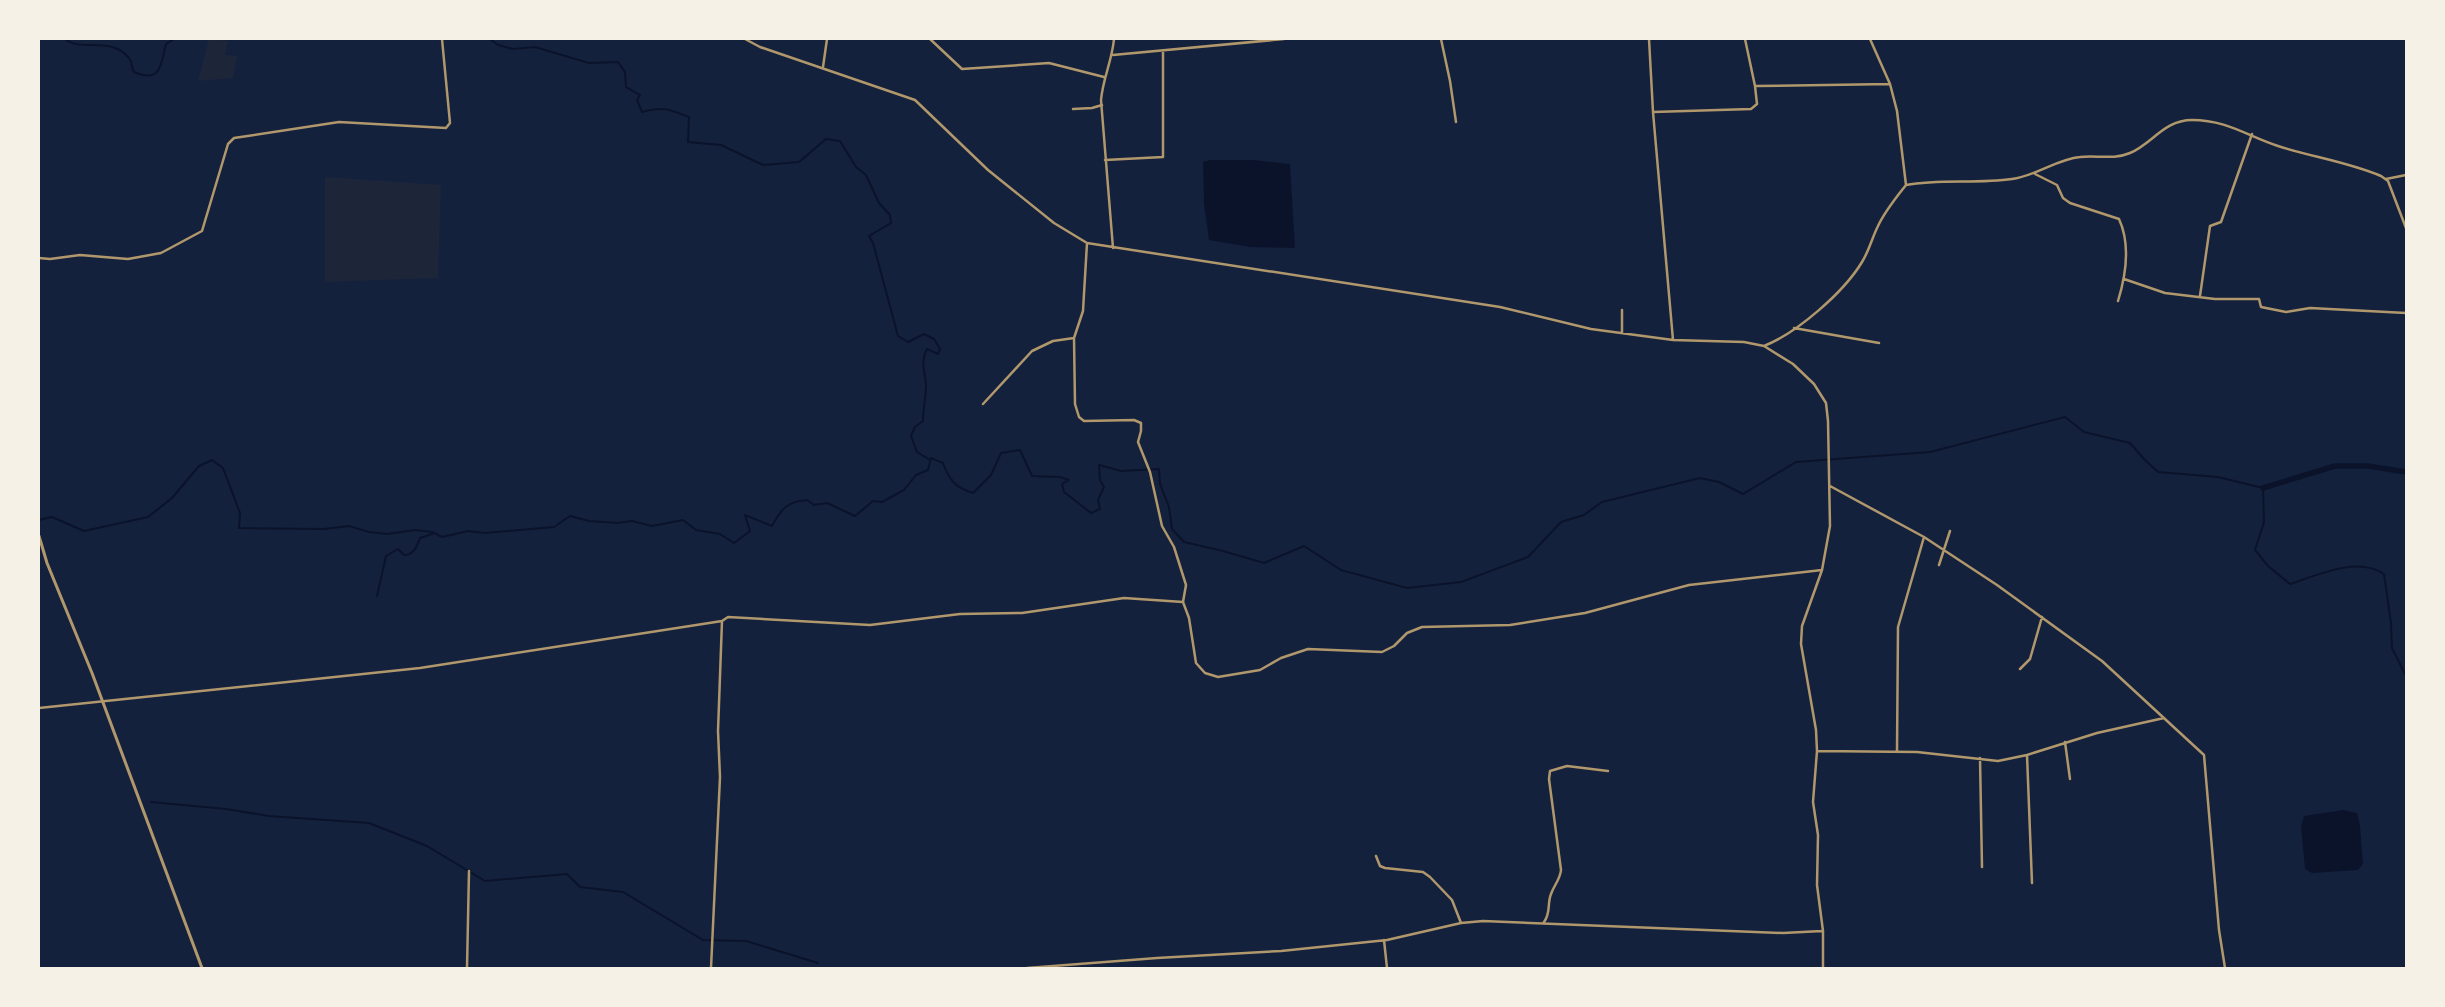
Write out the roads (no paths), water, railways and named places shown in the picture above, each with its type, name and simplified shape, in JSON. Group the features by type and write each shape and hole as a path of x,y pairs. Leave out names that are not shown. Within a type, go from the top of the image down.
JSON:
{"street":[{"path":"39,258 50,259 80,255 128,259 160,253 202,231 228,144 234,138 339,122 446,128 450,123 442,39"},
{"path":"745,39 760,47 915,100 988,170 1054,223 1079,240 1087,243 1500,307 1591,329 1672,340 1744,342 1764,346 1793,364 1814,384 1826,403 1830,438 1828,456 1830,526 1822,570 1802,626 1801,644 1816,730 1817,751 1813,802 1818,835 1818,885 1823,931 1823,968"},
{"path":"823,68 827,39"},
{"path":"930,39 962,69 1049,63 1104,77"},
{"path":"1113,248 1102,105 1104,77 1113,55 1114,39"},
{"path":"1113,55 1163,52 1284,39"},
{"path":"1441,39 1456,122"},
{"path":"1649,39 1653,112 1672,340"},
{"path":"1653,112 1751,109 1757,104 1745,39"},
{"path":"1870,39 1890,84 1897,111 1906,185"},
{"path":"1105,160 1163,157 1163,52"},
{"path":"1754,86 1890,84"},
{"path":"1073,109 1092,108 1102,105"},
{"path":"1764,346 1776,342 1819,311 1849,281 1863,260 1888,207 1906,185 2013,179 2035,174 2075,158 2098,158 2130,153 2166,127 2180,121 2216,122 2252,134 2276,145 2368,170 2385,179 2397,199 2406,228"},
{"path":"2200,296 2210,226 2221,222 2252,134"},
{"path":"2035,174 2057,185 2063,198 2070,203 2118,219 2124,239 2124,280 2118,301"},
{"path":"2385,179 2406,175"},
{"path":"1087,243 1083,311 1074,338 1075,404 1079,418 1086,422 1134,420 1141,423 1138,442 1148,464 1162,526 1174,547 1186,584 1183,602 1189,618 1196,663 1205,673 1218,676 1260,670 1280,658 1308,649 1382,652 1394,646 1407,633 1422,627 1510,625 1585,613 1689,585 1822,570"},
{"path":"2124,280 2165,293 2215,299 2259,299 2261,307 2286,312 2310,308 2406,313"},
{"path":"1622,310 1622,333"},
{"path":"1793,328 1879,343"},
{"path":"983,404 1032,351 1054,341 1074,338"},
{"path":"1830,486 1924,537 2102,661 2204,755 2219,930 2225,968"},
{"path":"1939,565 1950,531"},
{"path":"39,536 47,563 103,701 202,968"},
{"path":"1897,751 1898,627 1924,537"},
{"path":"39,708 420,668 722,620 728,617 870,624 960,614 1022,613 1124,598 1183,602"},
{"path":"2020,669 2030,658 2042,618"},
{"path":"711,968 720,777 718,731 722,620"},
{"path":"1817,751 1897,751 1998,761 2027,755 2097,732 2164,718"},
{"path":"2065,742 2070,780"},
{"path":"2027,755 2032,883"},
{"path":"1980,758 1982,867"},
{"path":"1544,922 1549,911 1550,895 1560,877 1561,870 1549,778 1550,771 1567,766 1608,771"},
{"path":"1376,856 1380,866 1385,868 1424,872 1430,876 1452,900 1461,923"},
{"path":"467,968 469,871"},
{"path":"1027,968 1281,951 1384,940 1461,923 1483,921 1783,933 1823,931"},
{"path":"1384,940 1387,968"}],"waterway":[{"path":"65,39 80,45 114,47 122,51 129,58 134,72 143,75 150,75 159,70 166,44 174,39"},
{"path":"490,39 498,45 513,49 535,47 589,63 618,62 625,72 626,87 640,95 637,100 642,112 666,109 689,117 688,142 721,145 763,165 799,162 826,139 840,141 856,167 866,175 879,203 890,215 891,223 869,236 873,243 898,336 908,342 924,334 934,339 940,349 938,354 927,349 925,353 923,362 926,385 923,421 915,427 911,436 917,452 930,460"},
{"path":"39,520 52,517 84,531 148,517 172,498 199,466 212,460 223,468 240,513 239,528 324,529 349,526 369,532 387,534 415,530 432,532 442,537 468,531 485,533 554,527 570,516 589,521 617,523 632,521 652,526 683,520 696,530 720,534 734,543 750,531 745,515 772,526 786,507 795,502 807,500 814,505 827,503 855,516 873,501 882,502 904,490 916,475 928,470 931,458 943,463 951,479 958,486 973,493 991,475 1001,453 1020,450 1032,476 1060,477 1069,480 1062,484 1064,492 1091,513 1100,509 1098,500 1104,487 1100,480 1099,465 1121,471 1159,469 1160,484 1169,507 1172,529 1184,542 1264,563 1304,546 1341,570 1407,588 1461,582 1528,557 1561,522 1584,515 1602,502 1700,478 1719,482 1743,494 1796,462 1930,452 2065,417 2084,432 2130,443 2158,472 2218,477 2263,488 2264,522 2255,550 2268,566 2290,584 2325,572 2350,567 2373,569 2384,574 2391,623 2392,648 2406,676"},
{"path":"2263,488 2335,466 2368,466 2406,472"},
{"path":"377,596 386,556 398,549 404,555 407,555 415,550 420,538 435,533"},
{"path":"151,802 226,809 269,816 369,823 427,846 485,881 567,874 580,887 623,892 703,940 746,941 818,963"}]}
